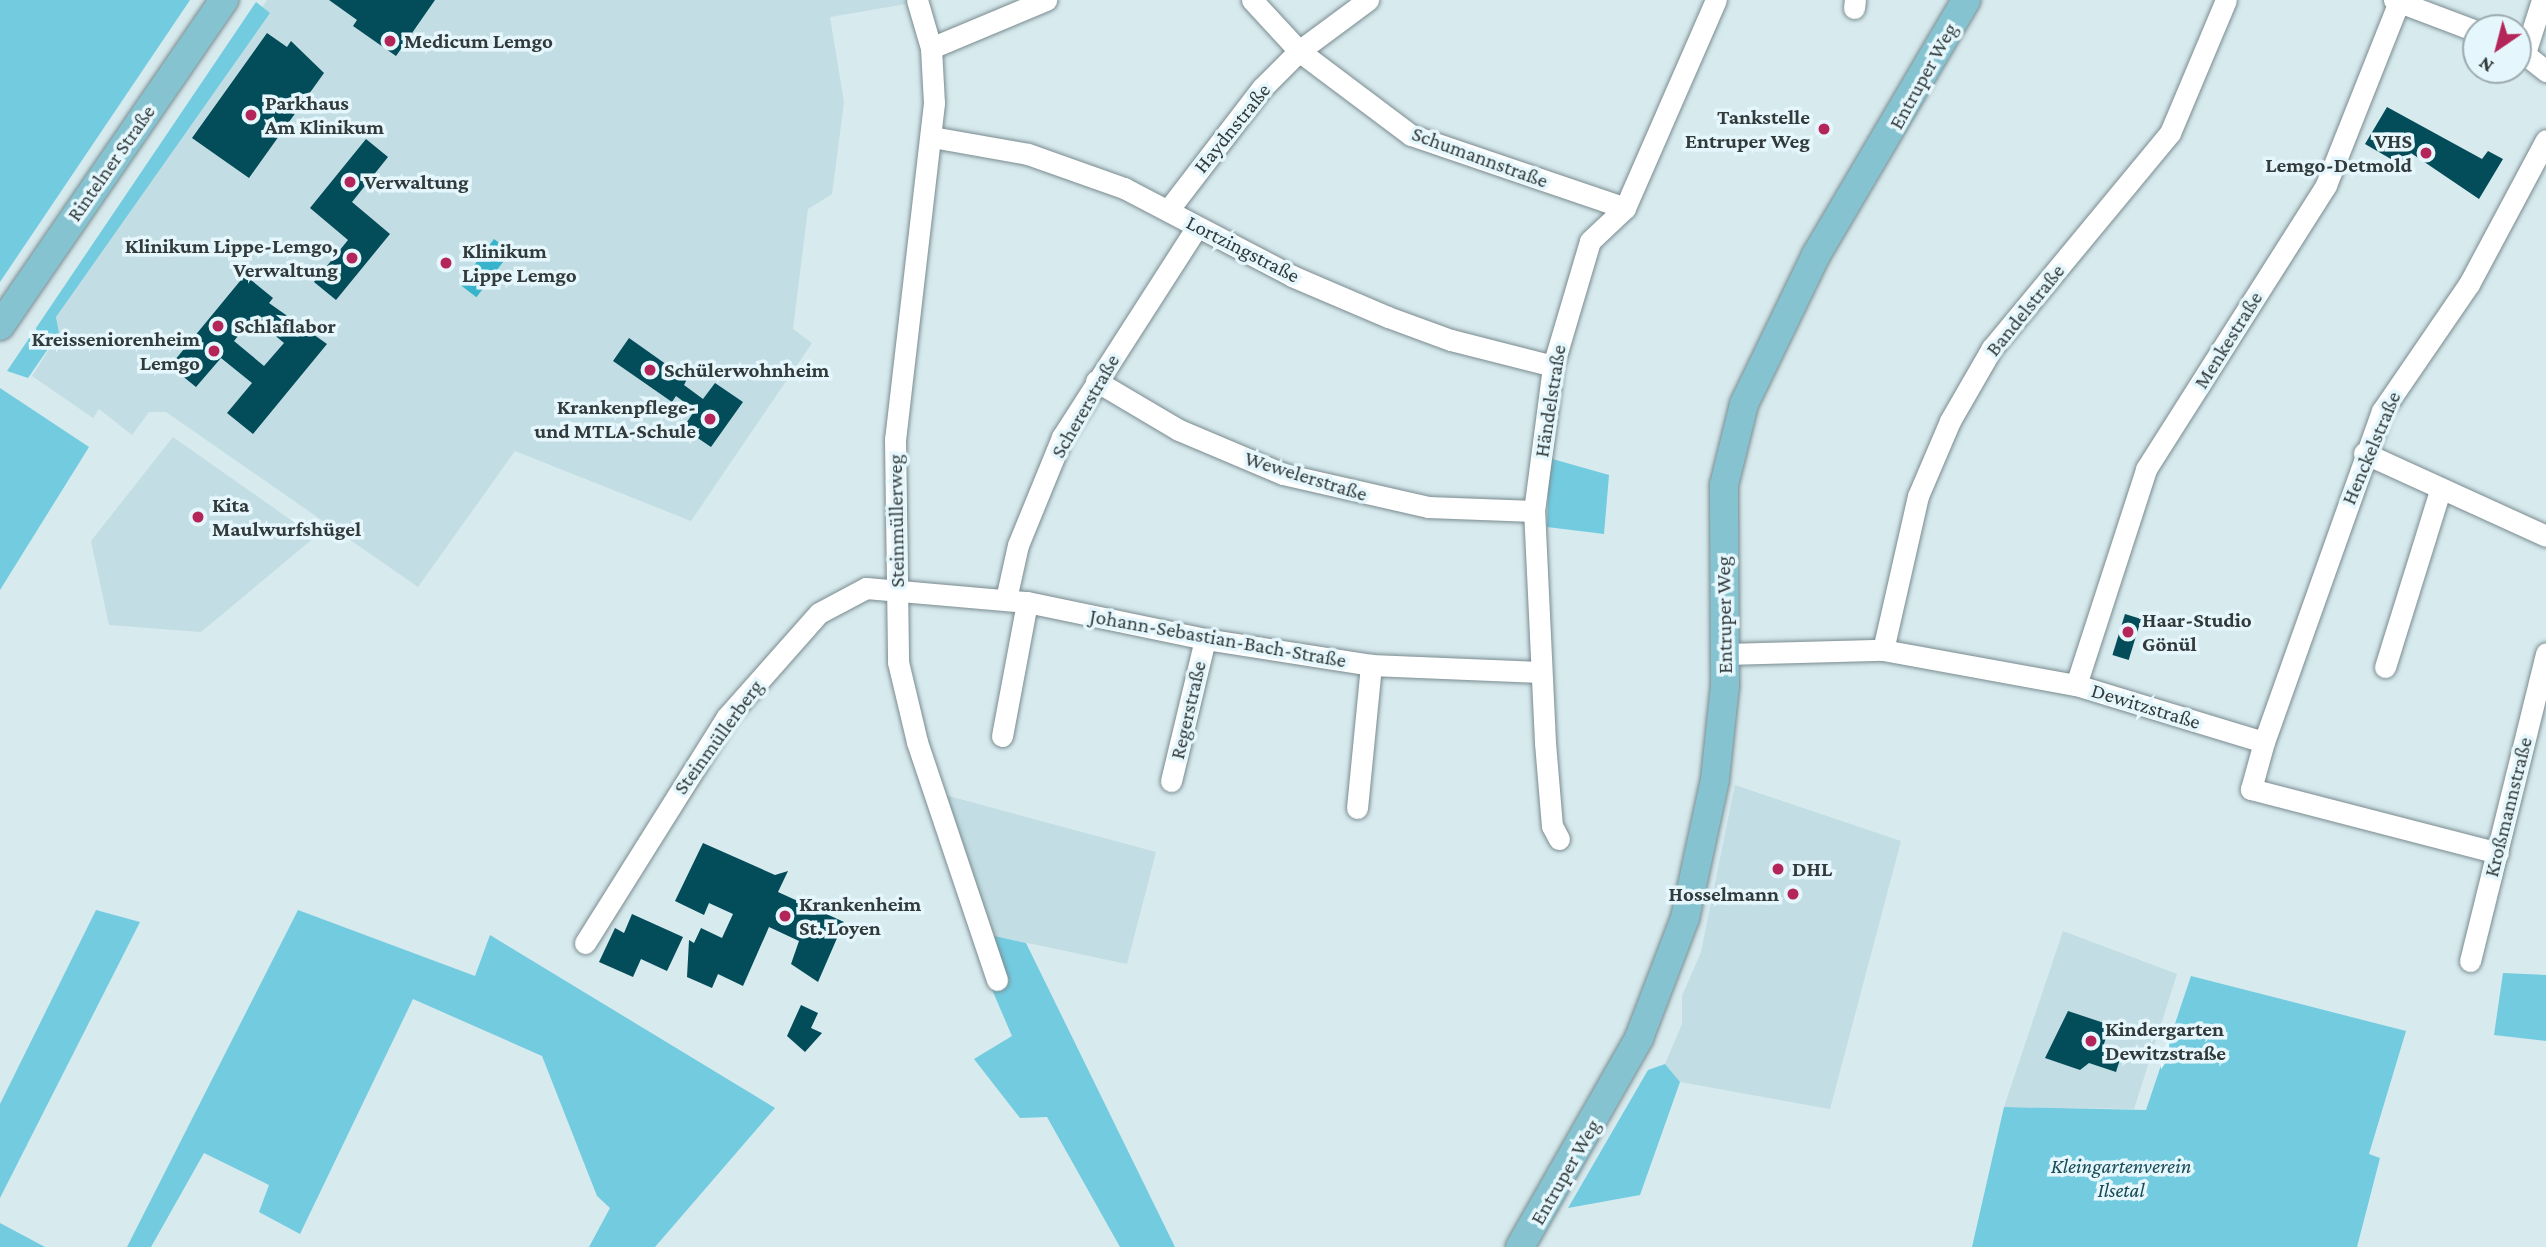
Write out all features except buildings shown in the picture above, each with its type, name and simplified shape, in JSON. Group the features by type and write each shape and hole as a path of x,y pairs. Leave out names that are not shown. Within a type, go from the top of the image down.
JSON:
{"main road":[{"name":"Rintelner Straße","path":"0,326 224,0"},
{"name":"Entruper Weg","path":"1520,1247 1626,1065 1668,971 1705,838 1725,653 1724,485 1744,404 1816,255 1966,0"}],"street":[{"name":"Steinmüllerweg","path":"917,0 931,48 932,137 895,439 898,662 917,742 997,980"},
{"path":"931,48 1046,0"},
{"name":"Schumannstraße","path":"1252,0 1299,51 1411,135 1626,208"},
{"name":"Haydnstraße","path":"1169,209 1262,88 1299,51 1368,0"},
{"name":"Händelstraße","path":"1559,839 1552,826 1540,672 1534,511 1553,366 1590,241 1626,208 1716,0"},
{"name":"Bandelstraße","path":"1883,650 1918,496 1950,421 1992,348 2170,133 2226,0"},
{"path":"2532,26 2542,0"},
{"path":"2397,1 2462,26"},
{"name":"Menkestraße","path":"2076,685 2146,469 2326,185 2397,1"},
{"path":"2532,59 2546,71"},
{"name":"Lortzingstraße","path":"932,137 1028,154 1169,209 1196,228 1400,321 1553,366"},
{"name":"Henckelstraße","path":"2264,742 2364,453 2389,396 2469,284 2546,140"},
{"name":"Schererstraße","path":"1002,736 1016,601 1018,545 1053,460 1096,381 1196,228"},
{"name":"Wewelerstraße","path":"1096,381 1179,430 1283,474 1428,507 1534,511"},
{"path":"2364,453 2440,490 2546,536"},
{"path":"2385,667 2440,490"},
{"name":"Steinmüllerberg","path":"585,943 726,718 807,624 845,594 866,588 896,591"},
{"name":"Johann-Sebastian-Bach-Straße","path":"896,591 1016,601 1205,639 1371,665 1540,672"},
{"name":"Regerstraße","path":"1171,781 1205,639"},
{"name":"Dewitzstraße","path":"1725,653 1883,650 2076,685 2264,742"},
{"name":"Kroßmannstraße","path":"2470,961 2546,653"},
{"path":"1357,808 1371,665"},
{"path":"2264,742 2251,789 2498,853"}],"shaded area":[{"name":"Klinikum Lippe Lemgo","path":"267,0 905,0 906,4 830,17 844,102 832,194 808,209 793,329 812,343 691,521 515,451 418,587 166,412 149,412 132,435 99,409 93,418 32,376 59,334 56,317"},
{"path":"494,239 511,252 476,297 460,285"},
{"name":"Kita Maulwurfshügel","path":"173,437 315,537 201,632 109,625 91,541"},
{"path":"1735,785 1901,841 1830,1109 1680,1082 1665,1064 1682,1024 1682,996 1701,952"},
{"path":"945,795 1156,852 1127,964 990,935"},
{"name":"Kindergarten Dewitzstraße","path":"2063,931 2177,974 2134,1109 2004,1107"}],"green space":[{"path":"0,0 190,0 0,282"},
{"path":"256,2 270,13 56,317 59,333 28,378 7,371"},
{"path":"0,388 89,447 0,590"},
{"path":"1549,458 1609,475 1604,534 1547,527"},
{"path":"96,910 140,922 0,1198 0,1104"},
{"path":"298,910 475,976 490,935 775,1108 655,1247 589,1247 610,1208 597,1196 542,1056 413,999 300,1234 259,1212 269,1185 204,1153 151,1247 127,1247"},
{"path":"990,935 1026,943 1175,1247 1120,1247 1047,1117 1020,1118 974,1059 1012,1036 990,985"},
{"path":"2503,973 2546,975 2546,1041 2494,1035"},
{"name":"Kleingartenverein Ilsetal","path":"2191,976 2406,1031 2369,1154 2380,1158 2357,1247 1972,1247 2004,1107 2146,1110"},
{"path":"1665,1064 1680,1082 1640,1195 1568,1208 1648,1070"},
{"path":"0,1223 45,1247 0,1247"}],"place":[{"name":"Medicum Lemgo","path":"390,41"},
{"name":"Parkhaus Am Klinikum","path":"251,115"},
{"name":"Tankstelle Entruper Weg","path":"1824,129"},
{"name":"VHS Lemgo-Detmold","path":"2426,153"},
{"name":"Verwaltung","path":"350,182"},
{"name":"Klinikum Lippe-Lemgo, Verwaltung","path":"352,258"},
{"name":"Klinikum Lippe Lemgo","path":"446,263"},
{"name":"Schlaflabor","path":"218,326"},
{"name":"Kreisseniorenheim Lemgo","path":"214,351"},
{"name":"Schülerwohnheim","path":"650,370"},
{"name":"Krankenpflege- und MTLA-Schule","path":"710,419"},
{"name":"Kita Maulwurfshügel","path":"198,517"},
{"name":"Haar-Studio Gönül","path":"2128,632"},
{"name":"DHL","path":"1778,869"},
{"name":"Hosselmann","path":"1793,894"},
{"name":"Krankenheim St. Loyen","path":"785,916"},
{"name":"Kindergarten Dewitzstraße","path":"2091,1041"}]}
